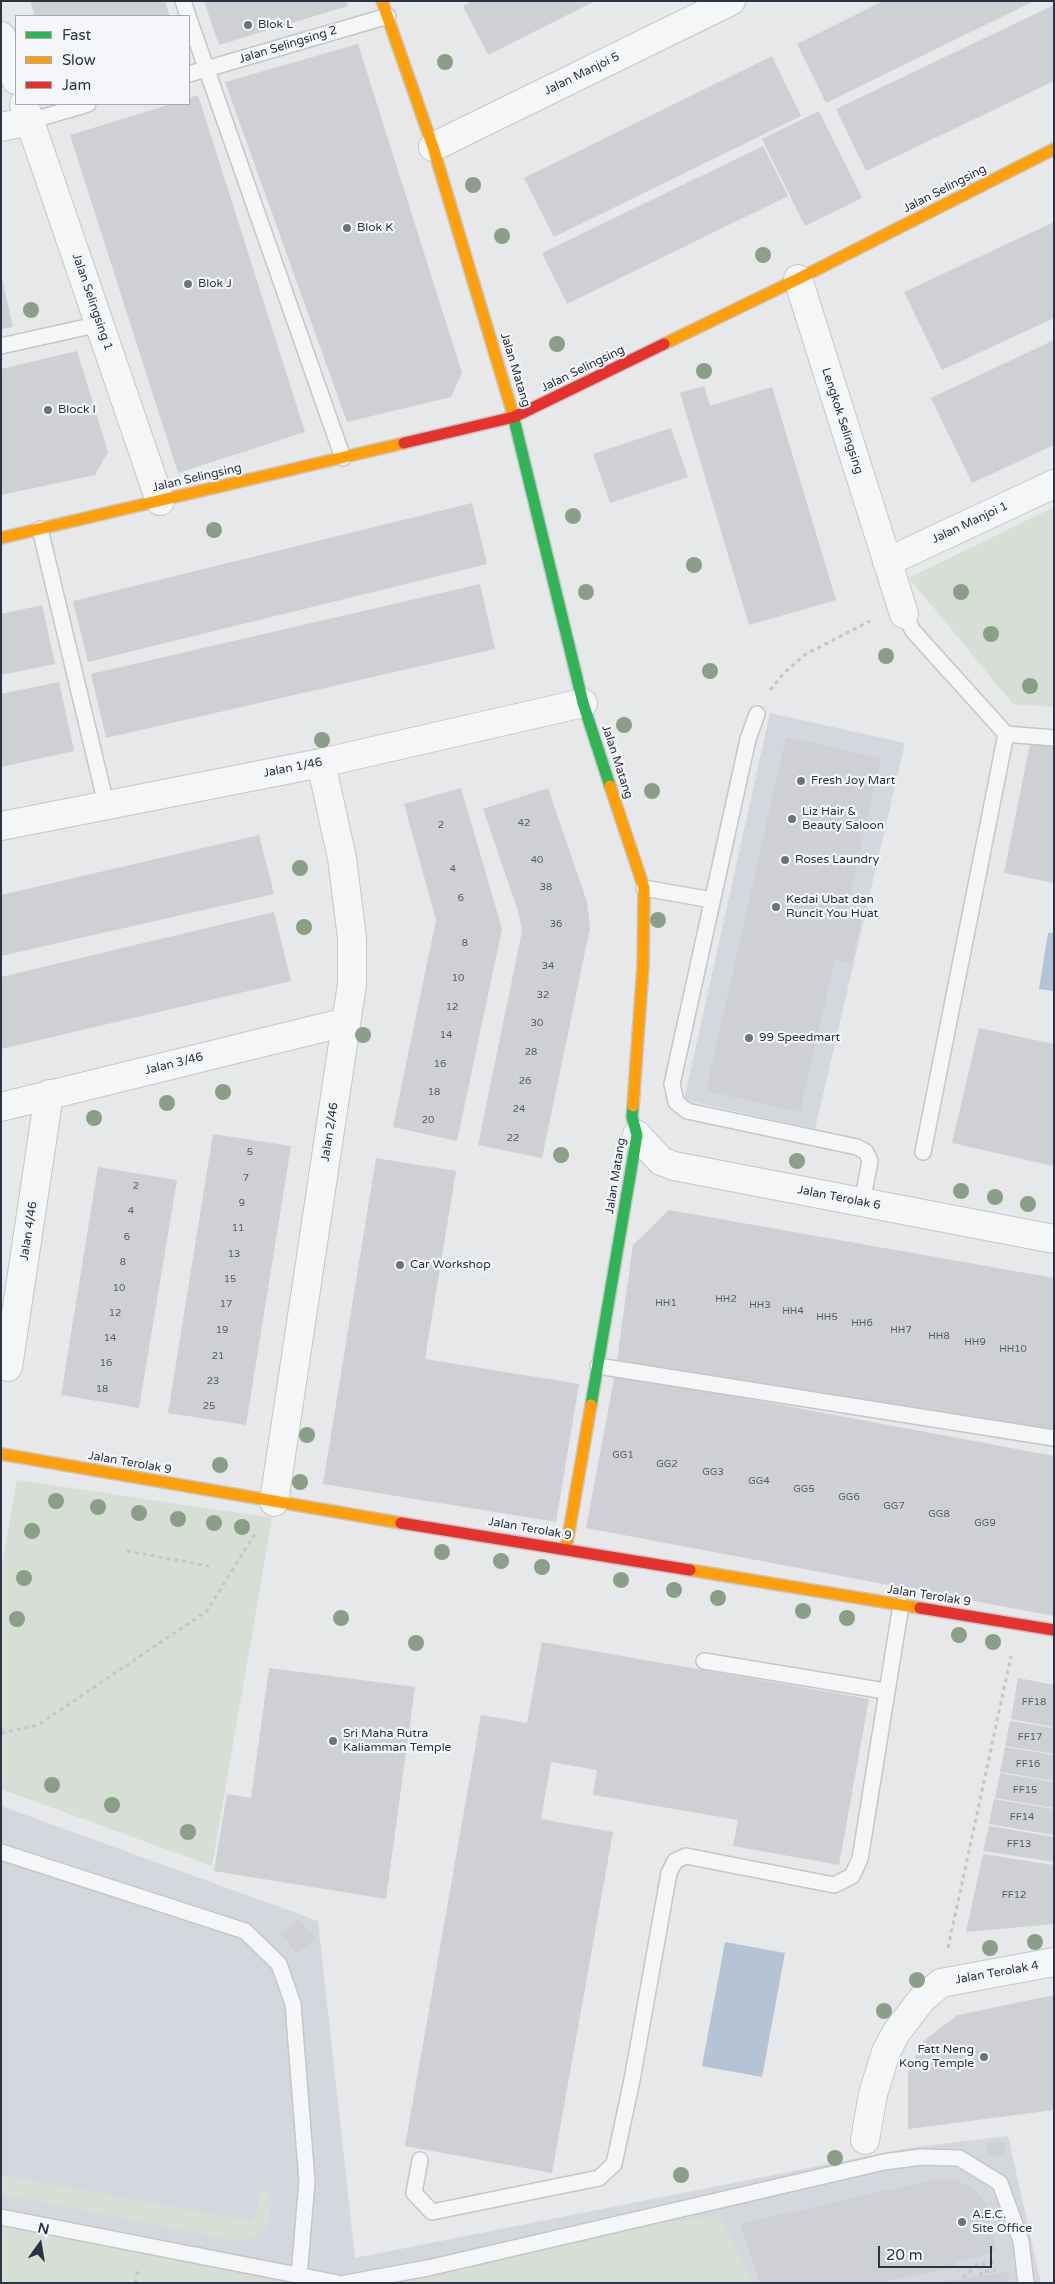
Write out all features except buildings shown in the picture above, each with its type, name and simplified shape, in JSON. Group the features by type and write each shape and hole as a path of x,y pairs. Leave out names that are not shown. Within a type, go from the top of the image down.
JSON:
{"street":[{"name":"Jalan Matang","path":"382,1 433,148 514,417 583,703 644,888 643,966 632,1117 637,1135 566,1550"},
{"name":"Jalan Manjoi 5","path":"433,148 731,1"},
{"path":"1,36 15,77"},
{"path":"1,127 27,112"},
{"name":"Jalan Selingsing 1","path":"27,112 160,501"},
{"name":"Jalan Selingsing","path":"1,538 514,417 798,279 1054,149"},
{"name":"Lengkok Selingsing","path":"798,279 901,607"},
{"name":"Jalan Manjoi 1","path":"887,562 1054,484"},
{"name":"Jalan 1/46","path":"1,826 321,763 583,703"},
{"name":"Jalan 2/46","path":"274,1502 352,984 352,938 342,858 321,763"},
{"name":"Jalan 3/46","path":"1,1107 346,1022"},
{"name":"Jalan 4/46","path":"8,1367 49,1094"},
{"name":"Jalan Terolak 6","path":"637,1135 661,1161 674,1166 1054,1238"},
{"name":"Jalan Terolak 9","path":"1,1454 274,1502 1054,1630"},
{"name":"Jalan Terolak 4","path":"865,2140 873,2094 886,2052 909,2014 922,1998 941,1983 1054,1962"}],"lane":[{"path":"183,1 187,15"},
{"name":"Jalan Selingsing 2","path":"190,74 388,16"},
{"path":"190,24 343,458"},
{"path":"27,112 80,105"},
{"path":"1,346 100,324"},
{"path":"40,529 106,804"},
{"path":"901,607 913,631 1006,734 1054,738"},
{"path":"757,714 748,739 672,1084 676,1102 687,1111 857,1147 866,1152 870,1161 862,1202"},
{"path":"924,1152 1006,734"},
{"path":"644,888 712,900"},
{"path":"598,1366 1054,1438"},
{"path":"420,2160 414,2193 432,2212 599,2178 614,2164 632,2080 669,1873 672,1867 675,1862 686,1856 834,1885 852,1876 860,1859 885,1691 901,1606"},
{"path":"704,1661 885,1691"},
{"path":"1,1852 245,1931 278,1964 293,2004 307,2181 299,2276"},
{"path":"863,2167 865,2140"},
{"path":"346,2283 437,2266 863,2167 921,2156 959,2158 1000,2183 1021,2241 1026,2283"},
{"path":"1,2217 338,2283"}],"path":[{"path":"757,714 770,688 806,654 901,607"},
{"path":"1,1733 38,1725 208,1611 274,1502"},
{"path":"127,1551 209,1566"},
{"path":"941,1983 1018,1624"},
{"path":"963,2278 976,2265 1004,2260"},
{"path":"982,2276 981,2272 998,2270"}],"shaded area":[{"path":"1054,507 1054,707 1013,704 909,578"},
{"path":"770,713 905,743 815,1129 684,1100"},
{"path":"17,1480 272,1518 212,1866 1,1789 1,1570"},
{"path":"1,1806 318,1921 355,2258 909,2148 1008,2136 1041,2283 1,2283"},
{"path":"1,2175 251,2221 254,2217 262,2189 266,2190 270,2195 272,2204 267,2227 256,2237 235,2241 1,2194"},
{"path":"720,2215 754,2283 392,2283 622,2233 621,2231 667,2221 674,2222"},
{"path":"1,2223 317,2283 1,2283"}],"water":[{"path":"1048,933 1054,933 1054,991 1039,989"},
{"path":"725,1942 785,1953 762,2077 702,2066"}],"traffic: fast":[{"path":"512,411 583,703 610,786"},
{"path":"591,1405 637,1135 632,1117 633,1106"}],"traffic: slow":[{"path":"382,1 433,147 512,411"},
{"path":"664,344 798,279 1054,149"},
{"path":"1,538 404,443"},
{"path":"610,786 644,888 643,966 633,1106"},
{"path":"566,1549 591,1405"},
{"path":"1,1454 401,1523"},
{"path":"690,1570 920,1608"}],"traffic: jam":[{"path":"404,443 514,417 664,344"},
{"path":"401,1523 690,1570"},
{"path":"920,1608 1054,1630"}],"place":[{"name":"Blok L","path":"248,25"},
{"name":"Blok K","path":"347,228"},
{"name":"Blok J","path":"188,284"},
{"name":"Block I","path":"48,410"},
{"name":"Fresh Joy Mart","path":"801,781"},
{"name":"Liz Hair & Beauty Saloon","path":"792,819"},
{"name":"Roses Laundry","path":"785,860"},
{"name":"Kedai Ubat dan Runcit You Huat","path":"776,907"},
{"name":"99 Speedmart","path":"749,1038"},
{"name":"Car Workshop","path":"400,1265"},
{"name":"Sri Maha Rutra Kaliamman Temple","path":"333,1741"},
{"name":"Fatt Neng Kong Temple","path":"984,2057"},
{"name":"A.E.C. Site Office","path":"962,2222"}]}
